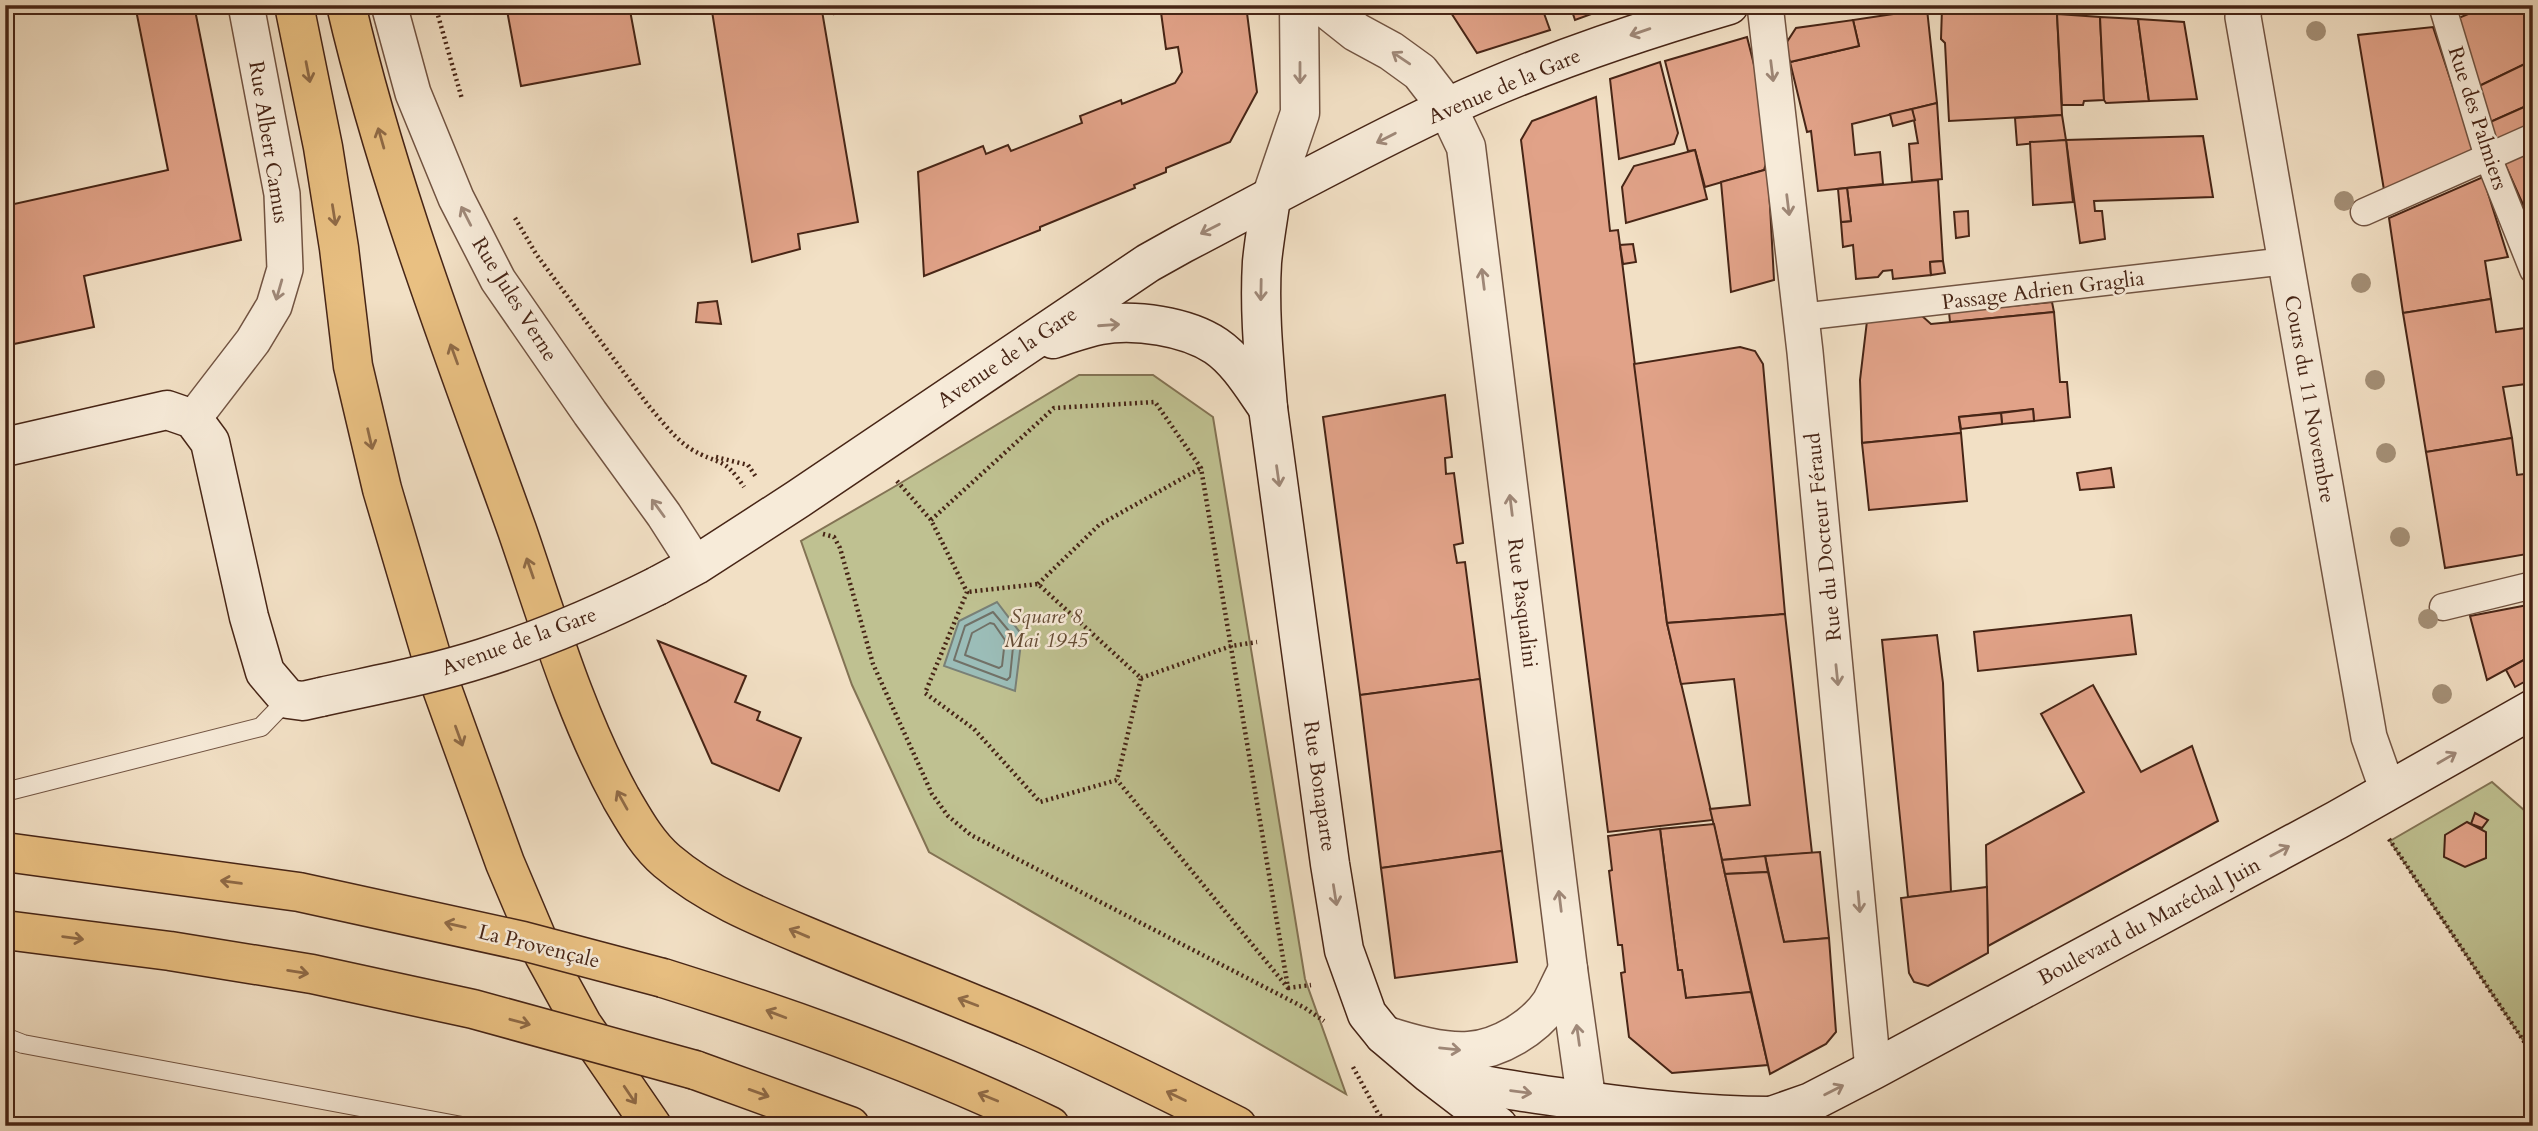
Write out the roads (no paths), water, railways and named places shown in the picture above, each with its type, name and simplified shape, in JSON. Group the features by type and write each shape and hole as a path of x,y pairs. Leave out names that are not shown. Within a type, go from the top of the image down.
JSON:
{"highway":[{"path":"294,5 323,147 339,248 353,366 382,489 436,672 505,863 544,955 582,1024 652,1126"},
{"path":"346,5 362,74 397,192 557,645 607,773 646,837 663,858 691,880 740,909 993,1012 1118,1067 1237,1126"},
{"name":"La Provençale","path":"5,852 299,891 523,941 663,978 766,1010 1002,1102 1050,1126"},
{"path":"5,930 170,951 312,974 473,1009 695,1070 850,1126"}],"main road":[{"path":"1268,408 1262,335 1262,260 1271,198 1300,113 1299,5"},
{"name":"Rue Pasqualini","path":"1322,5 1356,32 1391,51 1420,72 1447,107 1466,146 1568,969 1589,1114"},
{"name":"Avenue de la Gare","path":"305,698 422,675 483,658 583,621 657,586 696,565 1148,263 1447,107 1644,30 1729,5"},
{"name":"Rue Bonaparte","path":"1020,349 1100,325 1165,327 1193,334 1216,347 1238,368 1268,408 1344,950 1367,1014 1384,1035 1430,1074 1589,1114 1717,1116 1767,1121"},
{"path":"5,447 167,410 193,419 210,442 249,617 265,672 276,688 305,698"},
{"name":"Boulevard du Maréchal Juin","path":"1767,1121 1873,1070 2388,791 2533,709"},
{"path":"1384,1035 1411,1045 1469,1051 1507,1041 1529,1025 1550,1004 1568,969"},
{"path":"1430,1074 1498,1126"}],"street":[{"name":"Rue Albert Camus","path":"193,419 253,341 274,306 285,269 282,194 246,5"},
{"name":"Rue Jules Verne","path":"389,5 413,93 456,198 498,280 590,414 664,515 696,565"},
{"name":"Rue du Docteur Féraud","path":"1765,5 1801,317 1857,879 1873,1070"},
{"name":"Cours du 11 Novembre","path":"2244,5 2243,17 2370,741 2388,791"},
{"name":"Rue des Palmiers","path":"2442,5 2488,157 2533,270"},
{"path":"2364,212 2533,137"},
{"name":"Passage Adrien Graglia","path":"1801,317 2286,261"},
{"path":"2443,607 2533,585"}],"lane":[{"path":"5,792 261,727 305,698"},
{"path":"5,1037 23,1044 462,1126"}],"water":[{"path":"997,602 1022,635 1015,691 944,666 959,621"}],"railway":[{"path":"5,1119 49,1126"}],"park label":[{"name":"Square 8 Mai 1945","path":"1046,628"}]}
